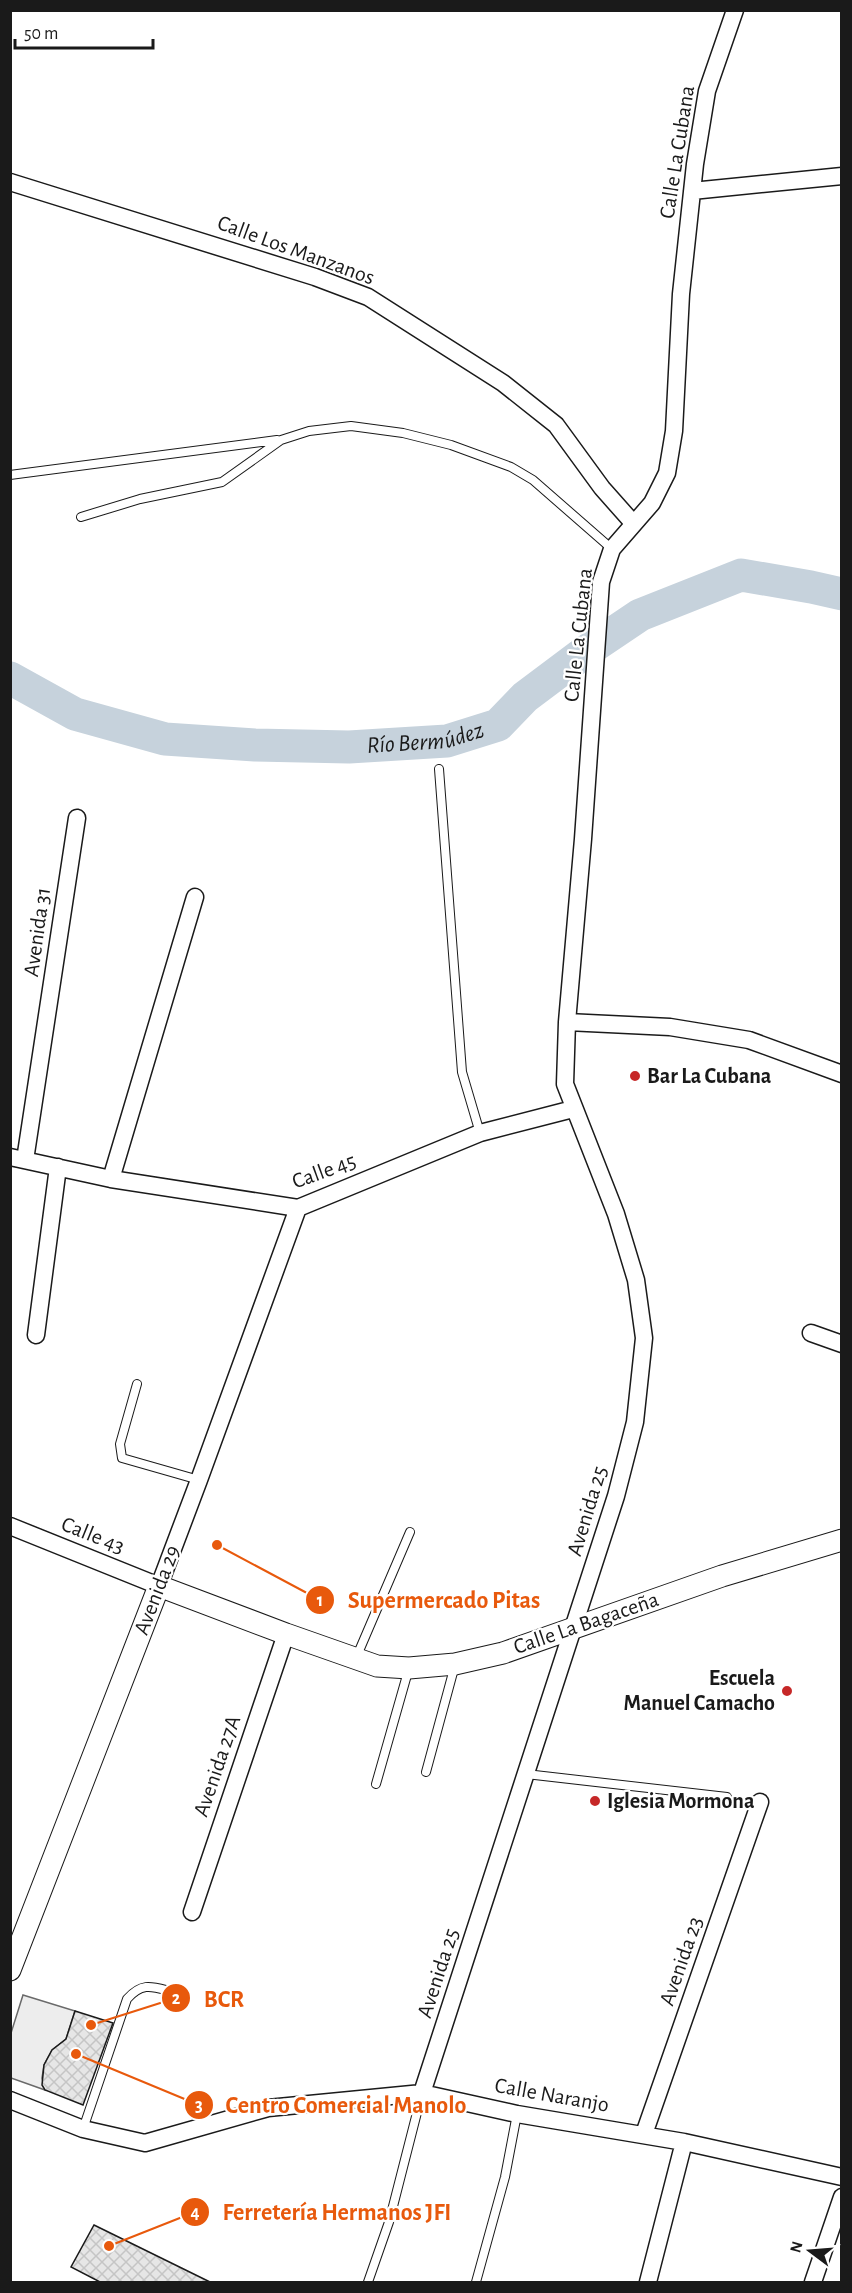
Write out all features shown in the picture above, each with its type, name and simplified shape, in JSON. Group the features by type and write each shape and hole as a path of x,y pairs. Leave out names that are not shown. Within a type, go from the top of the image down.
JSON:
{"street":[{"name":"Calle La Cubana","path":"573,1109 565,1084 567,1022 601,582 612,549 652,503 668,473 674,431 681,294 692,190 707,91 735,10"},
{"path":"692,190 842,176"},
{"name":"Calle Los Manzanos","path":"10,182 304,273 368,297 503,383 556,425 602,488 633,523"},
{"name":"Avenida 31","path":"18,1159 77,818"},
{"path":"111,1179 195,897"},
{"path":"567,1022 670,1027 749,1040 842,1074"},
{"name":"Calle 45","path":"18,1159 111,1179 298,1208 480,1133 573,1109"},
{"name":"Avenida 25","path":"422,2093 616,1496 632,1432 644,1338 636,1280 619,1225 573,1109"},
{"path":"36,1335 58,1167"},
{"name":"Avenida 29","path":"10,1970 159,1586 298,1208"},
{"path":"811,1333 842,1344"},
{"name":"Calle 43","path":"10,1526 159,1586"},
{"name":"Calle La Bagaceña","path":"159,1586 286,1634 377,1665 409,1668 455,1664 503,1653 574,1626 722,1576 842,1540"},
{"name":"Avenida 27A","path":"192,1912 286,1634"},
{"name":"Avenida 23","path":"644,2134 760,1802"},
{"name":"Calle Naranjo","path":"10,2100 83,2128 145,2143 268,2108 422,2093 517,2114 684,2142 842,2178"},
{"path":"648,2283 684,2142"},
{"path":"813,2283 842,2197"}],"lane":[{"path":"10,475 280,440 309,431 351,426 404,433 451,446 511,467 533,480 612,549"},
{"path":"81,517 140,499 222,482 280,440"},
{"path":"439,768 462,1072 480,1133"},
{"path":"137,1384 120,1444 122,1458 199,1480"},
{"path":"356,1658 410,1532"},
{"path":"426,1772 455,1664"},
{"path":"376,1784 409,1668"},
{"path":"526,1774 727,1797"},
{"path":"83,2128 127,1999 136,1988 147,1986 174,1992"},
{"path":"368,2283 389,2222 422,2093"},
{"path":"476,2283 505,2177 517,2114"}],"shaded area":[{"path":"23,1995 75,2011 66,2039 52,2050 44,2065 42,2078 45,2090 11,2078 11,2033"}],"building":[{"path":"75,2011 113,2023 83,2105 45,2090 42,2085 44,2065 52,2050 66,2039"},
{"path":"94,2225 210,2282 100,2282 71,2267"}],"waterway":[{"name":"Río Bermúdez","path":"10,678 75,714 165,739 255,745 349,747 447,741 498,725 525,697 585,652 640,615 741,575 842,594"}],"place":[{"name":"Bar La Cubana","path":"635,1076"},
{"name":"Supermercado Pitas","path":"217,1545"},
{"name":"Escuela Manuel Camacho","path":"787,1691"},
{"name":"Iglesia Mormona","path":"595,1801"},
{"name":"BCR","path":"91,2025"},
{"name":"Centro Comercial Manolo","path":"76,2054"},
{"name":"Ferretería Hermanos JFI","path":"109,2246"}]}
